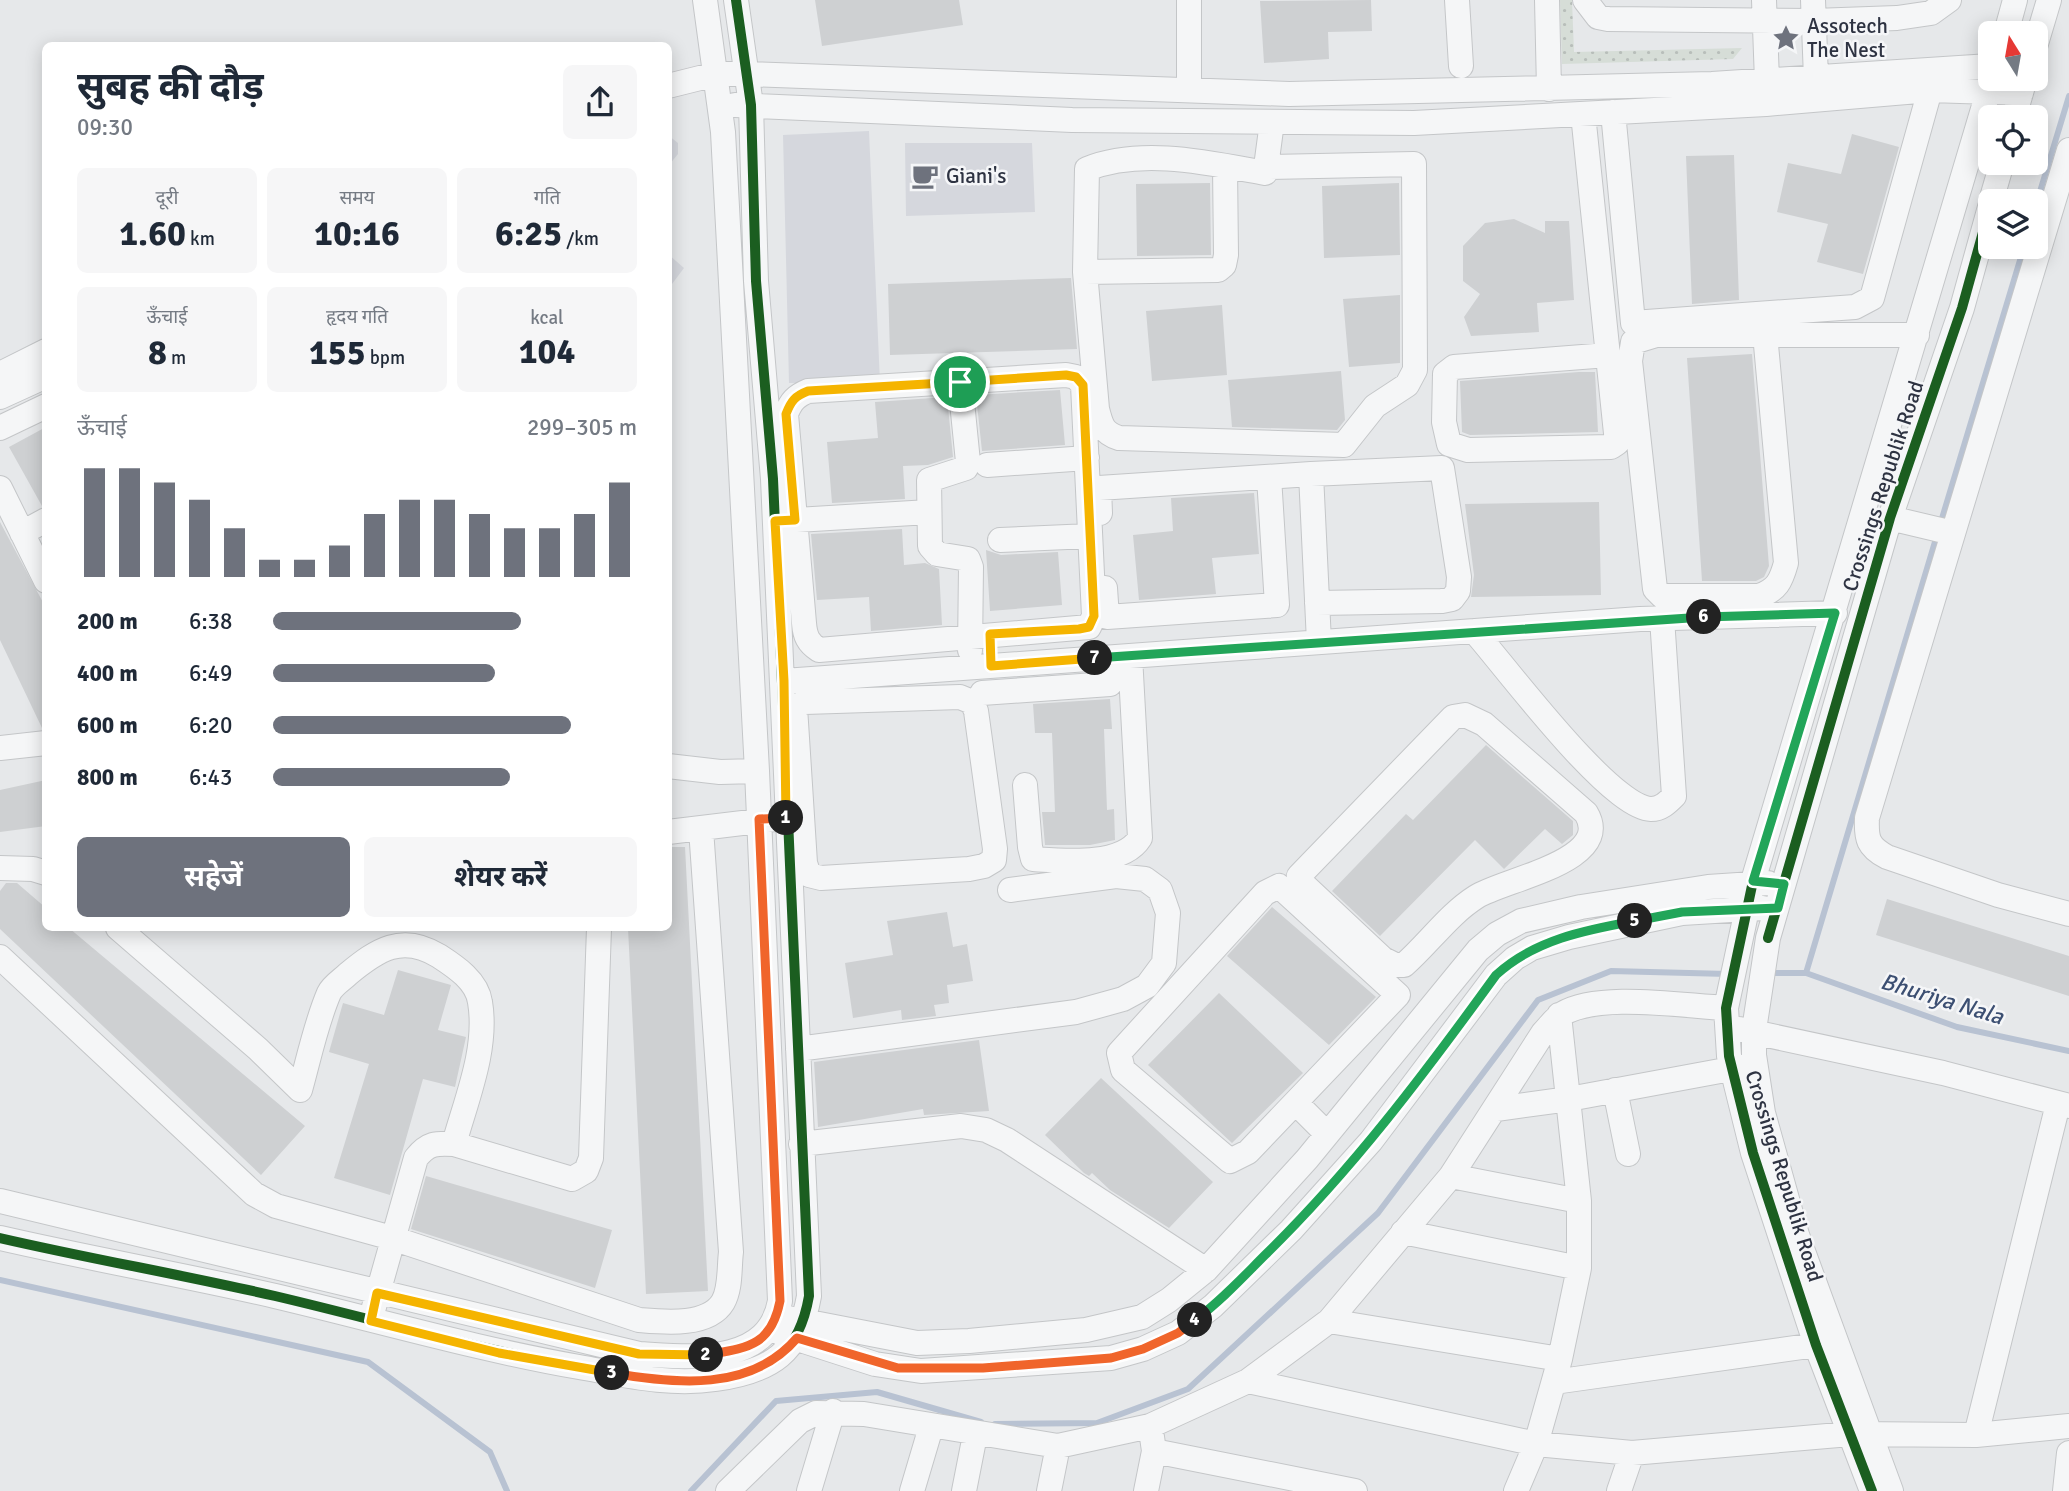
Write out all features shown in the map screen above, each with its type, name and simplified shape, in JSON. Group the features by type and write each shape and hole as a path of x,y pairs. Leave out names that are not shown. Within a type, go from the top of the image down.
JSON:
{"street":[{"path":"0,1201 639,1354 701,1356 747,1348 774,1323 780,1301 757,771 721,104 705,0"},
{"path":"0,1238 275,1296 499,1353 659,1381 687,1382 745,1373 769,1364 801,1330 809,1296 798,1049 795,818 795,707 804,702 960,697 972,702 976,711 995,849 994,860 984,866 969,869 821,878 809,874 795,818 784,681 785,520 786,414 790,403 798,395 808,391 1076,377 1083,385 1087,458 1094,616 1089,627 819,650 811,645 803,623 785,520 756,281 751,105 736,0"},
{"path":"1189,0 1189,90"},
{"path":"1457,0 1461,66"},
{"path":"1547,0 1549,89"},
{"path":"1585,0 1598,17 1608,19 1776,10 1914,16 1931,13 1949,0"},
{"path":"2009,21 2015,0"},
{"path":"2043,21 2049,0"},
{"path":"1766,81 1776,10"},
{"path":"1813,10 1816,78"},
{"path":"672,84 714,64"},
{"path":"672,73 714,64 747,74 1289,94 1549,89 1739,94 1930,90 1978,80"},
{"path":"721,104 1072,120 1414,123 1613,112 1739,94 1766,81 1816,78 1978,78"},
{"path":"1069,86 1072,120"},
{"path":"1613,112 1633,323 1855,307 1872,298 1930,90"},
{"name":"Crossings Republik Road","path":"1872,1491 1861,1434 1753,1153 1743,1066 1727,1010 1753,881 1835,613 1986,91"},
{"path":"1583,114 1608,355 1617,443 1611,447 1468,450 1449,444 1444,422 1445,374 1454,367 1608,355"},
{"path":"1266,167 1414,164 1415,370 1407,385 1375,407 1344,445 1119,438 1108,434 1100,425 1097,409 1085,272 1087,169 1104,163 1130,160 1203,162 1265,173 1272,122"},
{"path":"2069,150 1947,531 1867,818 1866,839 1872,850 1887,858 1998,895 2069,914"},
{"path":"1085,272 1218,270 1224,265 1225,166"},
{"name":"Crossings Republik Road","path":"1743,1066 1754,1030 1756,1001 1768,938 1902,520 1978,250"},
{"path":"1765,334 1786,563 1780,583 1771,592 1759,596 1662,596 1655,589 1630,361 1633,342 1656,335 1765,334 1917,335"},
{"path":"0,374 42,353"},
{"path":"0,397 42,378"},
{"path":"960,382 968,462 965,468 929,481 930,546 937,554 968,559 980,635 980,667"},
{"path":"0,428 42,408"},
{"path":"987,465 1087,458"},
{"path":"1277,605 1107,617 1099,488 1442,468 1459,577 1458,591 1452,599 1317,603"},
{"path":"1311,474 1319,642"},
{"path":"1269,477 1280,645"},
{"path":"0,488 42,573"},
{"path":"785,520 929,512"},
{"path":"1902,520 1947,531"},
{"path":"22,533 42,522"},
{"path":"1000,540 1090,536"},
{"path":"784,681 1662,618 1835,613"},
{"path":"1474,631 1601,780 1632,803 1651,809 1664,806 1674,796 1662,618"},
{"path":"1025,785 1030,847 1034,859 1059,861 1113,856 1133,849 1140,838 1120,685 1119,657"},
{"path":"937,670 939,698"},
{"path":"982,693 1120,685"},
{"path":"1465,715 1484,724 1544,775 1586,813 1592,824 1592,836 1574,856 1475,897 1404,965 1395,965 1383,959 1303,884 1300,876 1452,718 1465,715"},
{"path":"0,748 42,743"},
{"path":"672,766 720,772 757,771"},
{"path":"672,832 759,819 795,818"},
{"path":"0,957 254,1194 276,1206 392,1238 639,1320 674,1322 712,1313 723,1303 731,1252 701,829"},
{"path":"0,868 41,866"},
{"path":"798,1049 1076,1012 1123,999 1147,986 1164,963 1167,913 1160,890 1145,879 1116,876 1010,890"},
{"path":"774,1323 801,1330 917,1343 1086,1330 1142,1317 1169,1300 1206,1270 1327,1134 1478,950 1497,934 1521,921 1581,907 1753,881 1784,884"},
{"path":"1279,886 1398,995 1358,1038 1248,1152 1230,1161 1124,1070 1119,1053 1265,893 1279,886"},
{"path":"1475,897 1497,934"},
{"path":"801,1330 875,1364 921,1371 1111,1358 1143,1349 1178,1333 1213,1306 1291,1230 1401,1105 1496,975 1515,958 1551,941 1629,922 1682,912 1746,920 1778,908"},
{"path":"121,931 258,1049 300,1090 330,990 373,954 394,945 418,946 437,955 467,976 480,999 482,1017 479,1053 454,1144"},
{"path":"371,1321 416,1158 424,1148 435,1142 454,1144 554,1176 572,1179 586,1171 591,1158 599,931"},
{"path":"728,1491 800,1421 817,1413 834,1411 1058,1446 1150,1426 1248,1381 1329,1321 1451,1176 1543,1033 1559,1015 1580,1006 1602,1002 1727,1010 1754,1030 1943,1073 2063,1105 1976,1435"},
{"path":"1516,1491 1536,1444 1557,1370 1579,1268 1579,1201 1559,1015"},
{"path":"1358,1038 1384,1065"},
{"path":"1496,1108 1569,1099 1743,1066"},
{"path":"1615,1090 1628,1154"},
{"path":"1297,1104 1327,1134"},
{"path":"801,1144 961,1126 986,1130 1007,1140 1206,1270"},
{"path":"1451,1176 1579,1201"},
{"path":"1403,1233 1579,1268"},
{"path":"1329,1321 1557,1370 1827,1344"},
{"path":"1248,1381 1536,1444 1632,1453 1861,1434 1976,1435 2069,1426"},
{"path":"809,1491 834,1411"},
{"path":"1146,1491 1154,1451 1150,1426"},
{"path":"912,1491 931,1427"},
{"path":"1861,1434 1891,1491"},
{"path":"964,1491 975,1435"},
{"path":"1049,1491 1058,1446"},
{"path":"1154,1451 1261,1481 1355,1491"},
{"path":"1619,1491 1632,1453"},
{"path":"2065,1491 2069,1453"}],"shaded area":[{"path":"1560,0 1572,0 1574,52 1742,48 1733,59 1562,64"},
{"path":"869,131 880,383 789,383 783,135"},
{"path":"672,138 678,143 678,154 672,161"},
{"path":"905,143 1032,143 1035,212 906,216"},
{"path":"672,258 684,268 672,284"}],"building":[{"path":"815,0 959,0 963,25 822,46"},
{"path":"1371,0 1372,31 1328,32 1329,59 1264,63 1260,1"},
{"path":"1852,134 1899,147 1863,274 1817,262 1828,224 1777,212 1788,163 1841,174"},
{"path":"1734,155 1739,300 1692,304 1686,156"},
{"path":"1210,183 1211,255 1137,256 1136,184"},
{"path":"1399,183 1400,255 1324,258 1322,186"},
{"path":"1514,219 1545,233 1545,221 1569,221 1574,300 1537,303 1539,332 1471,336 1464,317 1480,294 1463,281 1463,246 1485,223"},
{"path":"1071,278 1077,349 890,355 888,284"},
{"path":"1400,295 1400,363 1349,367 1343,299"},
{"path":"1222,305 1227,375 1152,381 1146,311"},
{"path":"1752,354 1769,566 1764,577 1756,581 1702,581 1687,358"},
{"path":"1341,371 1345,420 1337,430 1232,427 1228,380"},
{"path":"1595,372 1598,432 1470,435 1462,432 1460,381"},
{"path":"1060,390 1065,445 982,451 976,395"},
{"path":"947,397 953,457 928,465 903,466 905,499 832,503 827,442 878,438 875,402"},
{"path":"42,429 42,506 9,447"},
{"path":"1254,493 1259,554 1212,558 1216,594 1139,600 1133,535 1173,531 1171,498"},
{"path":"1599,502 1601,595 1471,597 1474,575 1465,504"},
{"path":"0,522 42,601 42,728 0,640"},
{"path":"902,529 904,565 925,563 939,569 942,625 871,631 869,597 817,600 811,534"},
{"path":"986,550 1001,555 1058,552 1062,605 990,611"},
{"path":"1110,699 1112,729 1104,729 1107,810 1114,809 1115,840 1090,845 1045,845 1042,812 1055,812 1052,733 1035,733 1033,704"},
{"path":"1486,745 1573,821 1573,835 1562,844 1545,829 1504,869 1475,840 1380,936 1332,891 1406,814 1413,820"},
{"path":"42,781 42,827 0,832 0,790"},
{"path":"672,847 685,847 708,1291 646,1294 628,931 672,931"},
{"path":"6,883 17,883 42,905 42,931 73,931 305,1126 261,1175 0,929 0,891"},
{"path":"1887,899 2069,956 2069,996 1876,935"},
{"path":"1272,907 1376,997 1329,1045 1227,956"},
{"path":"947,912 953,947 967,944 973,981 947,985 949,1003 934,1005 936,1016 902,1020 901,1010 853,1018 845,963 893,955 887,921"},
{"path":"398,970 451,985 438,1030 466,1037 455,1087 423,1079 390,1195 334,1178 369,1064 329,1052 343,1003 384,1015"},
{"path":"1219,993 1303,1073 1232,1143 1148,1065"},
{"path":"979,1040 989,1111 924,1115 923,1109 818,1127 814,1062"},
{"path":"1101,1078 1213,1182 1169,1228 1110,1190 1092,1173 1089,1176 1084,1173 1045,1135"},
{"path":"426,1176 612,1230 595,1288 411,1229"}],"waterway":[{"path":"2041,189 2069,96"},
{"path":"1940,525 2020,259"},
{"path":"1806,973 1937,535"},
{"path":"995,1424 1097,1423 1188,1389 1378,1213 1538,1000 1611,971 1728,974"},
{"name":"Bhuriya Nala","path":"1767,973 1806,973 1957,1027 2069,1051"},
{"path":"0,1280 368,1362 490,1452 507,1491"},
{"path":"691,1491 776,1401 877,1392 981,1422"}],"cycle path":[{"path":"0,1238 275,1296 502,1352 647,1379 699,1381 753,1371 780,1356 798,1332 809,1296 773,479 756,281 751,105 736,0"},
{"path":"1768,938 1890,518 1962,308 1978,250"},
{"path":"1760,863 1753,881 1726,1008 1729,1056 1753,1153 1816,1345 1872,1491"}],"place":[{"name":"Assotech The Nest","path":"1786,38"},
{"name":"Giani's","path":"925,176"}],"route":[{"path":"1066,375 1076,377 1083,385 1094,616 1089,627 1079,629 990,634 991,666 1640,619 1835,613 1763,856 1753,881 1784,884 1778,908 1682,912 1629,922 1551,941 1515,958 1496,975 1408,1096 1371,1141 1291,1230 1213,1306 1178,1333 1143,1349 1111,1358 921,1371 875,1364 797,1338 769,1364 745,1373 687,1382 659,1381 499,1353 371,1321 377,1293 639,1354 701,1356 747,1348 768,1333 776,1319 780,1301 759,819 788,818 775,521 795,520 786,414 790,403 798,395 808,391 960,382 1066,375"}]}
